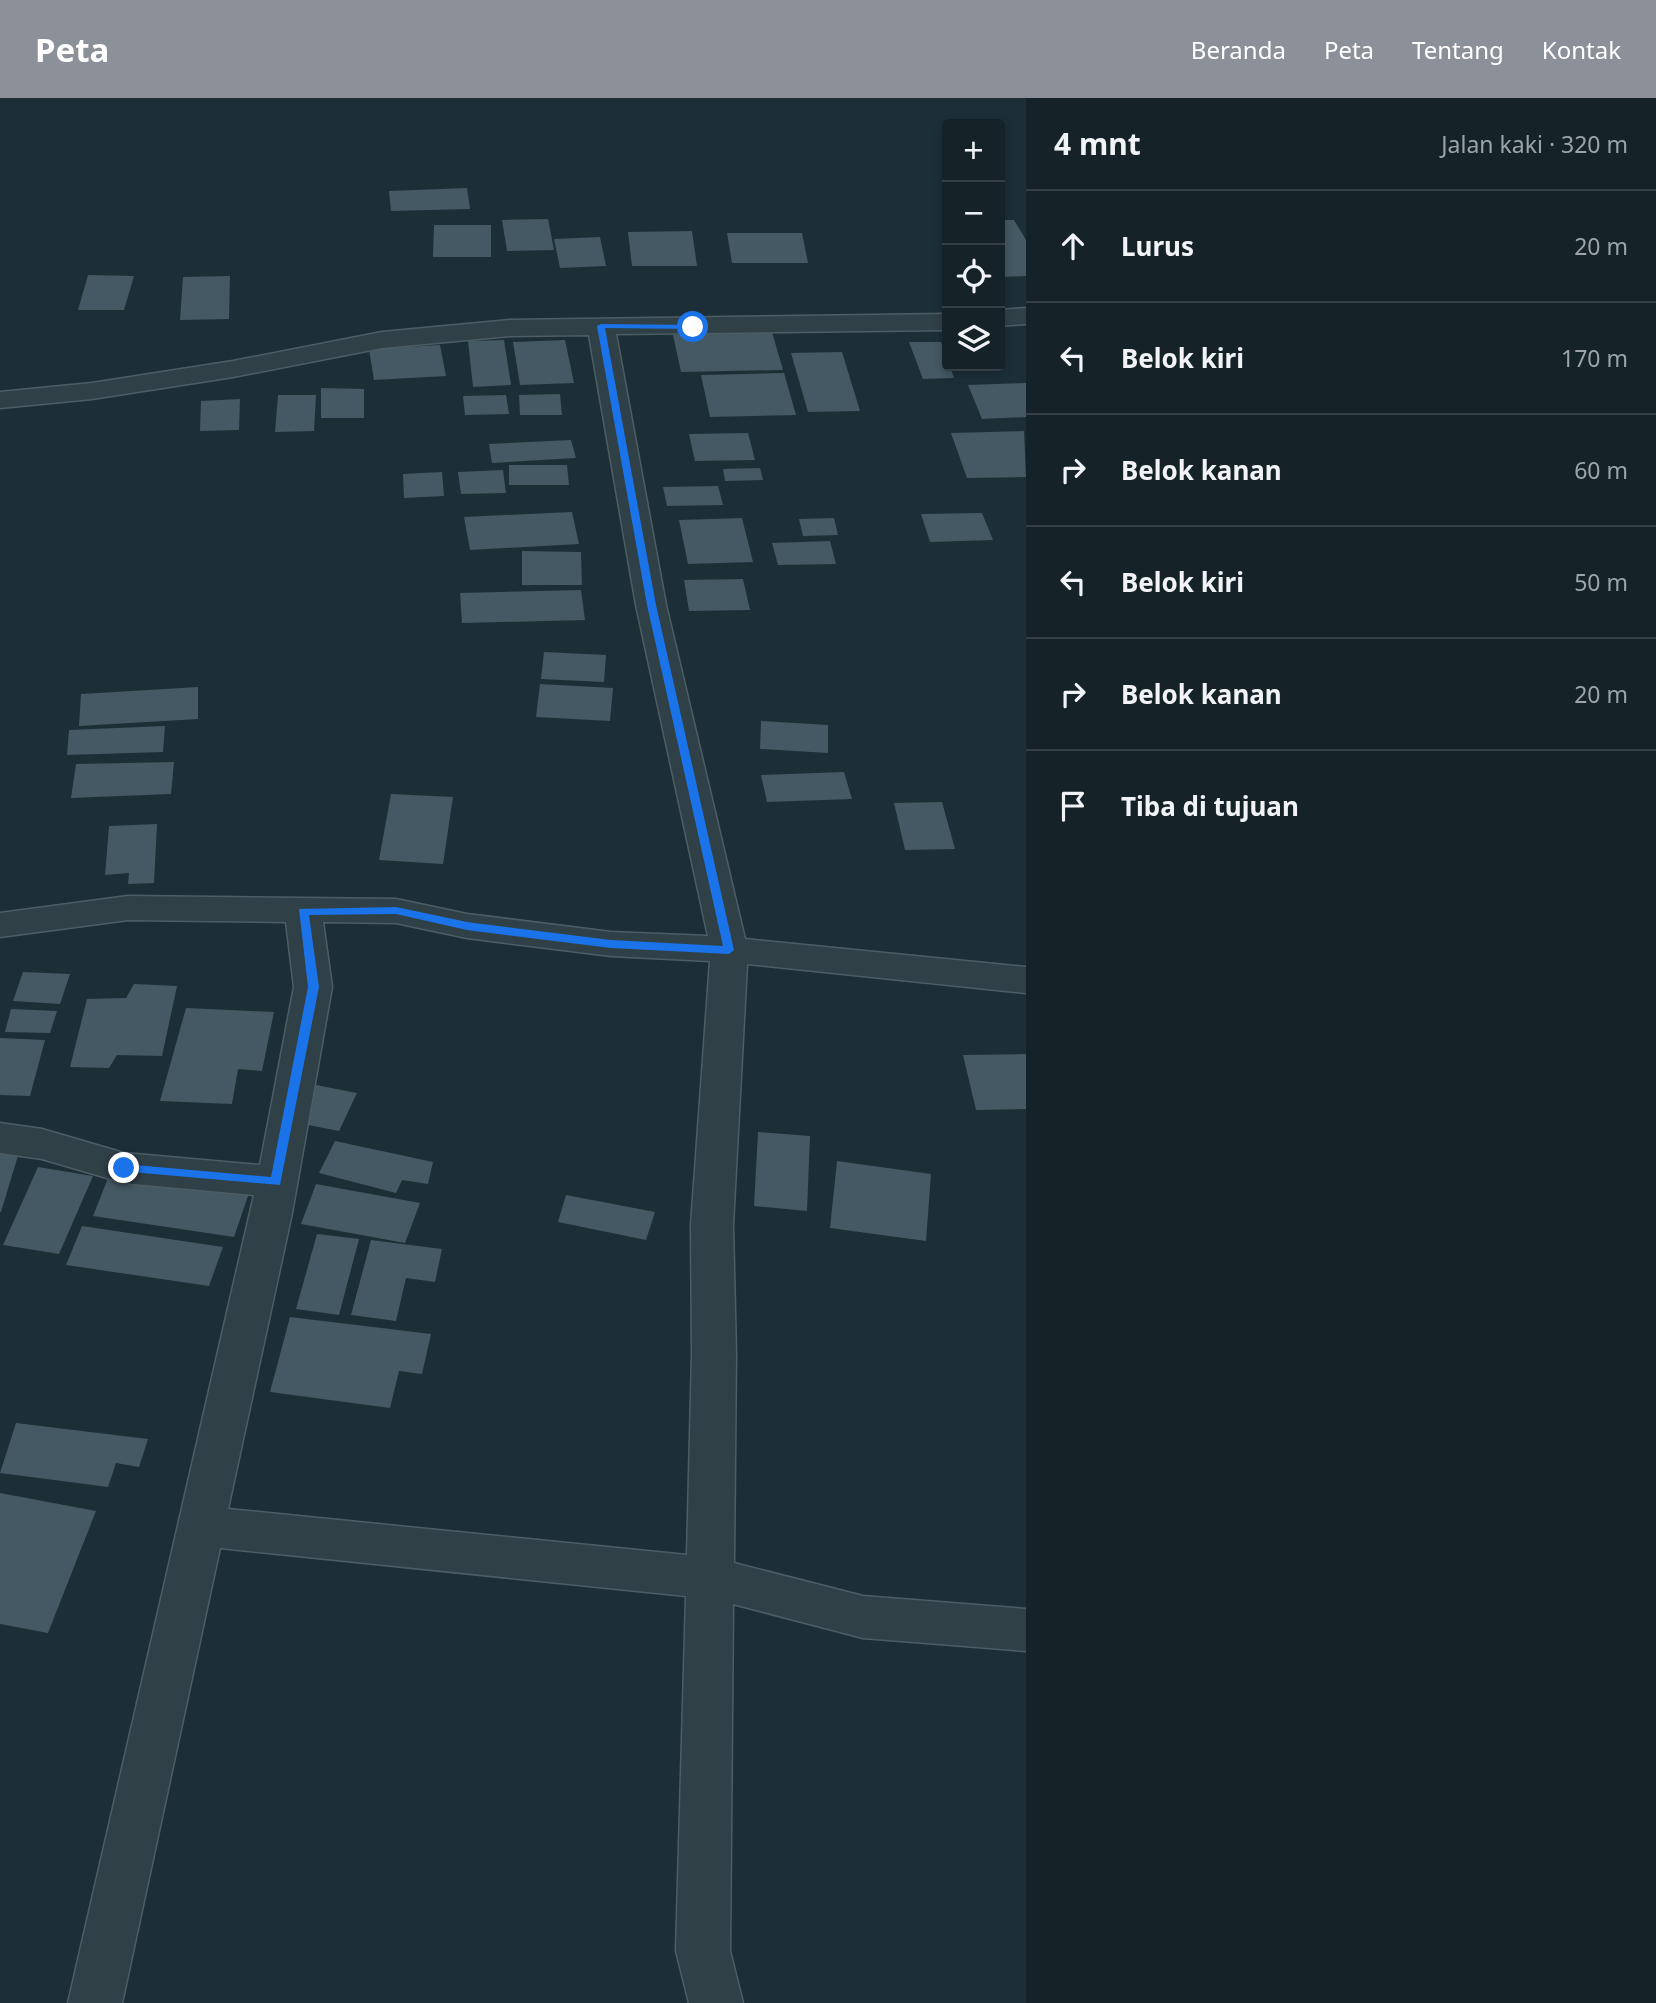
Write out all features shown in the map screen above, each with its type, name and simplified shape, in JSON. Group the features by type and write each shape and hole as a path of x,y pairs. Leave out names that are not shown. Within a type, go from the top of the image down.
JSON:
{"street":[{"path":"1005,318 1026,316"},
{"path":"0,400 92,391 233,369 382,340 510,328 942,322"},
{"path":"601,326 651,605 729,950 712,1225 714,1354 703,1951 716,2003"},
{"path":"0,925 128,908 396,911 467,926 611,944 729,950 1026,980"},
{"path":"95,2003 271,1213 313,987 303,911"},
{"path":"0,1138 43,1144 124,1168 276,1182"},
{"path":"200,1526 711,1578 863,1616 1026,1630"}],"building":[{"path":"467,188 470,209 391,211 389,191"},
{"path":"548,219 554,250 507,251 502,220"},
{"path":"1005,220 1014,220 1026,240 1026,276 1005,277"},
{"path":"434,225 491,225 491,257 433,257"},
{"path":"692,231 697,266 632,266 628,232"},
{"path":"727,233 802,233 808,263 732,263"},
{"path":"600,237 606,266 560,268 554,239"},
{"path":"88,275 134,276 124,310 78,310"},
{"path":"230,276 229,319 180,320 183,277"},
{"path":"772,332 783,370 681,372 673,335"},
{"path":"504,340 511,385 473,387 468,341"},
{"path":"565,340 574,383 520,385 513,342"},
{"path":"909,342 941,342 942,371 951,371 954,378 923,379"},
{"path":"440,345 446,376 374,380 369,349"},
{"path":"842,352 860,411 808,412 791,353"},
{"path":"784,373 796,415 710,417 701,375"},
{"path":"1026,383 1026,417 982,419 968,385"},
{"path":"321,388 364,389 364,418 321,418"},
{"path":"560,394 562,415 520,415 519,395"},
{"path":"278,395 316,395 314,431 275,432"},
{"path":"506,395 509,414 465,415 463,396"},
{"path":"240,399 239,430 200,431 201,401"},
{"path":"1024,431 1026,477 967,478 951,433"},
{"path":"748,433 755,460 695,461 689,434"},
{"path":"571,440 576,458 492,463 489,444"},
{"path":"509,465 567,465 569,485 509,485"},
{"path":"760,468 763,480 725,481 723,469"},
{"path":"503,470 506,493 461,494 458,472"},
{"path":"442,472 444,496 404,498 403,474"},
{"path":"718,486 723,505 667,506 663,487"},
{"path":"572,512 579,544 470,550 464,517"},
{"path":"982,513 993,540 930,542 921,514"},
{"path":"742,518 753,562 688,564 679,520"},
{"path":"834,518 838,535 803,536 799,519"},
{"path":"830,541 836,564 778,565 772,543"},
{"path":"522,551 581,552 582,585 522,585"},
{"path":"743,579 750,610 689,611 684,580"},
{"path":"581,590 585,620 462,623 460,593"},
{"path":"544,652 606,655 604,682 541,679"},
{"path":"540,684 613,688 610,721 536,717"},
{"path":"198,687 198,719 79,726 81,694"},
{"path":"761,721 828,725 828,753 760,749"},
{"path":"165,726 163,752 67,755 69,730"},
{"path":"174,762 171,794 71,798 76,764"},
{"path":"844,772 852,799 767,802 761,775"},
{"path":"391,794 453,797 443,864 379,860"},
{"path":"942,802 955,849 905,850 894,803"},
{"path":"157,824 154,883 128,884 129,873 105,875 109,826"},
{"path":"23,972 70,974 60,1004 13,1001"},
{"path":"134,984 177,986 162,1056 117,1055 109,1068 70,1067 87,999 126,998"},
{"path":"186,1008 274,1012 262,1071 238,1069 232,1104 160,1101"},
{"path":"11,1009 57,1011 50,1033 5,1032"},
{"path":"0,1038 45,1040 30,1096 0,1095"},
{"path":"1026,1054 1026,1109 976,1110 963,1055"},
{"path":"311,1084 357,1093 339,1131 293,1122"},
{"path":"758,1132 810,1136 807,1211 754,1206"},
{"path":"335,1141 433,1162 428,1184 402,1180 396,1193 319,1173"},
{"path":"0,1148 20,1149 1,1212 0,1212"},
{"path":"837,1161 931,1174 926,1241 830,1228"},
{"path":"38,1167 93,1176 59,1254 3,1245"},
{"path":"110,1173 249,1193 234,1237 93,1216"},
{"path":"316,1184 420,1203 405,1243 301,1224"},
{"path":"566,1195 655,1212 646,1240 558,1222"},
{"path":"82,1226 223,1247 209,1286 66,1265"},
{"path":"317,1234 359,1239 339,1315 296,1309"},
{"path":"371,1240 442,1249 435,1282 406,1278 396,1321 351,1315"},
{"path":"290,1317 431,1334 422,1374 399,1371 390,1408 270,1392"},
{"path":"16,1423 148,1439 139,1467 116,1463 108,1487 0,1473"},
{"path":"0,1493 96,1511 48,1633 0,1624"}],"route":[{"path":"124,1168 276,1182 313,987 303,911 396,911 467,926 611,944 729,950 651,605 601,326 693,327"}]}
